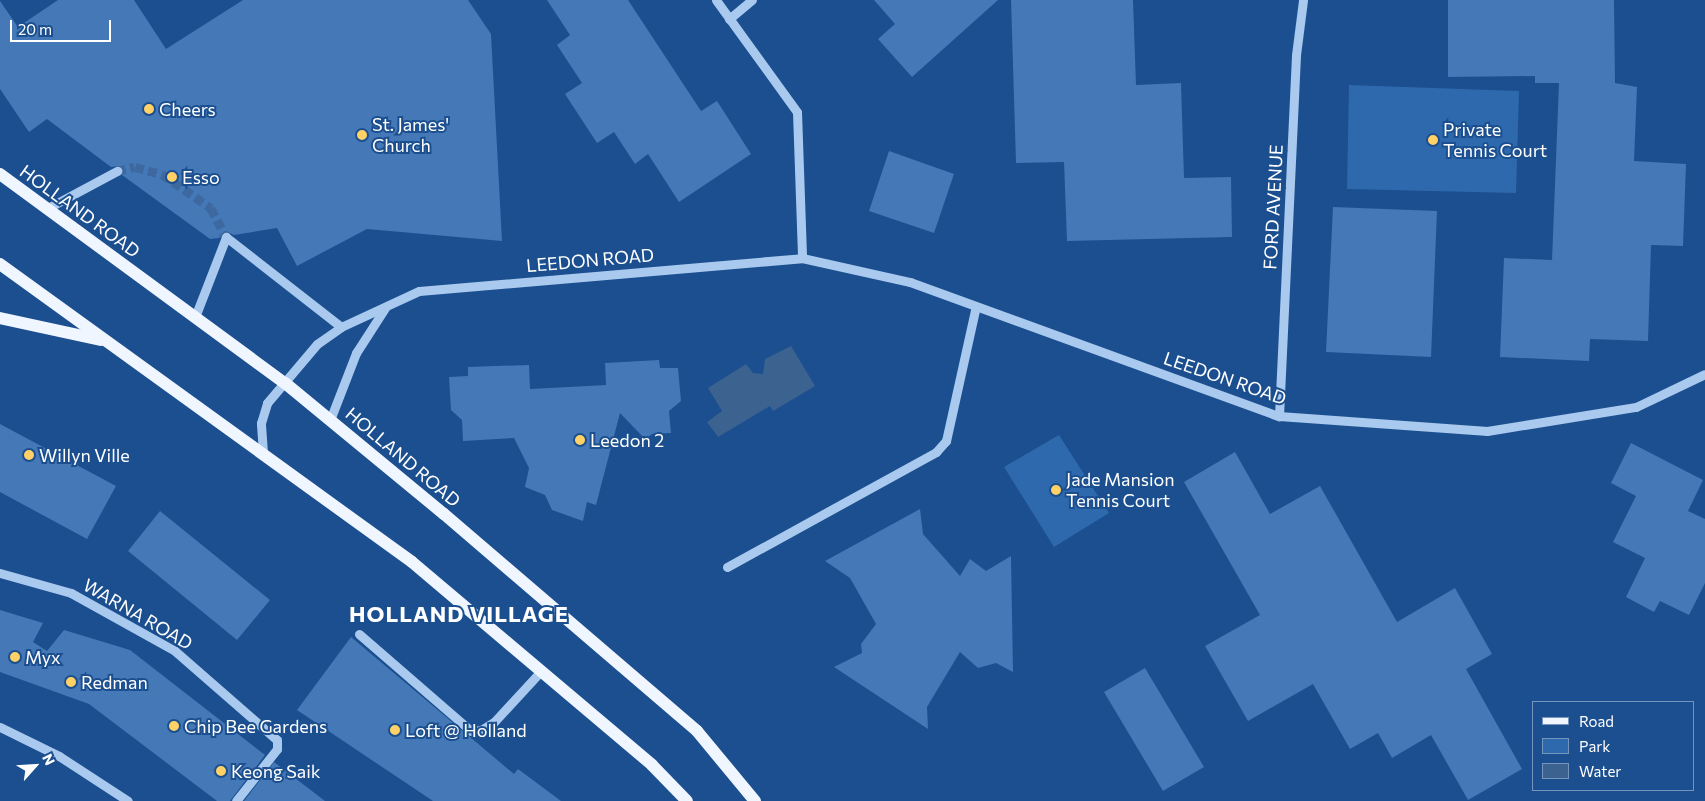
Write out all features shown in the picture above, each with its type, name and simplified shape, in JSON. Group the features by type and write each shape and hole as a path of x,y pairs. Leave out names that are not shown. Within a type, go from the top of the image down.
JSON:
{"main road":[{"name":"HOLLAND ROAD","path":"0,174 285,383 330,420 649,688 697,731 755,801"},
{"path":"0,264 412,562 652,765 687,801"},
{"path":"0,318 106,341"}],"street":[{"path":"716,0 796,112 802,258"},
{"path":"729,19 752,0"},
{"name":"FORD AVENUE","path":"1279,416 1296,55 1303,0"},
{"path":"46,209 116,171"},
{"path":"195,317 226,237 341,327"},
{"name":"LEEDON ROAD","path":"263,453 263,416 267,403 317,344 341,327 386,308 419,290 802,258 910,282 1279,416 1486,431 1636,407 1705,374"},
{"path":"727,567 936,452 946,441 976,306"},
{"name":"LEEDON ROAD","path":"330,420 356,353 386,308"},
{"name":"WARNA ROAD","path":"0,573 71,593 175,651 276,740 278,750 236,801"},
{"path":"359,634 470,731 481,730 494,722 541,671"},
{"path":"0,727 59,756 128,801"}],"green space":[{"name":"Private Tennis Court","path":"1349,85 1519,91 1516,193 1347,189"},
{"name":"Jade Mansion Tennis Court","path":"1059,435 1109,513 1054,547 1004,467"}],"water":[{"path":"791,346 815,386 773,411 770,406 718,437 707,422 722,411 708,388 746,364 753,373 763,374 765,359"}],"building":[{"name":"St. James' Church","path":"58,0 134,0 166,49 243,0 468,0 491,34 502,241 367,229 297,266 277,228 234,235 225,231 219,238 210,239 122,175 121,166 111,167 47,119 29,132 0,89 0,1 18,27"},
{"path":"547,0 628,0 701,111 717,101 751,154 679,202 648,154 635,164 614,132 597,143 565,94 582,83 557,45 570,35"},
{"path":"874,0 998,0 912,77 878,39 895,24"},
{"path":"1011,0 1133,0 1136,85 1181,83 1184,178 1231,177 1232,237 1067,241 1064,162 1016,163"},
{"path":"1448,0 1614,0 1615,83 1637,87 1634,161 1686,164 1683,246 1651,245 1648,341 1590,339 1589,361 1500,357 1504,258 1552,260 1559,83 1535,83 1535,76 1448,77"},
{"path":"889,151 954,174 934,233 869,211"},
{"path":"1333,207 1437,211 1431,357 1326,352"},
{"name":"Leedon 2","path":"659,360 660,368 678,368 681,401 669,411 671,433 652,434 645,439 620,413 596,505 587,502 583,521 552,510 545,495 525,487 529,468 514,438 463,441 462,420 451,410 449,377 468,376 468,367 529,365 530,389 606,385 605,363"},
{"name":"Willyn Ville","path":"0,424 116,486 87,539 0,492"},
{"path":"1631,443 1703,480 1688,511 1705,519 1705,583 1689,615 1660,601 1654,612 1626,597 1645,558 1613,542 1636,496 1611,483"},
{"path":"1235,452 1270,514 1320,486 1397,622 1455,588 1492,654 1466,669 1522,769 1468,800 1431,735 1392,758 1378,733 1350,749 1313,684 1248,721 1205,646 1260,615 1184,482"},
{"path":"920,509 923,534 960,576 970,559 986,571 1011,556 1013,672 996,663 978,668 960,652 927,707 928,729 834,667 862,653 861,644 876,624 850,578 825,561"},
{"path":"160,511 270,600 237,640 128,551"},
{"name":"Chip Bee Gardens","path":"0,610 43,623 33,642 47,651 64,630 130,650 265,755 230,801 217,801 89,704 0,672"},
{"name":"Loft @ Holland","path":"351,637 514,774 518,769 561,801 433,801 297,710"},
{"path":"1145,668 1204,767 1163,791 1104,692"},
{"path":"274,762 325,801 244,801"}],"tunnel":[{"path":"117,171 135,167 162,174 211,208 226,237"}],"place":[{"name":"Cheers","path":"149,109"},
{"name":"St. James' Church","path":"362,135"},
{"name":"Private Tennis Court","path":"1433,140"},
{"name":"Esso","path":"172,177"},
{"name":"Leedon 2","path":"580,440"},
{"name":"Willyn Ville","path":"29,455"},
{"name":"Jade Mansion Tennis Court","path":"1056,490"},
{"name":"Myx","path":"15,657"},
{"name":"Redman","path":"71,682"},
{"name":"Chip Bee Gardens","path":"174,726"},
{"name":"Loft @ Holland","path":"395,730"},
{"name":"Keong Saik","path":"221,771"}],"district":[{"name":"HOLLAND VILLAGE","path":"459,614"}]}
